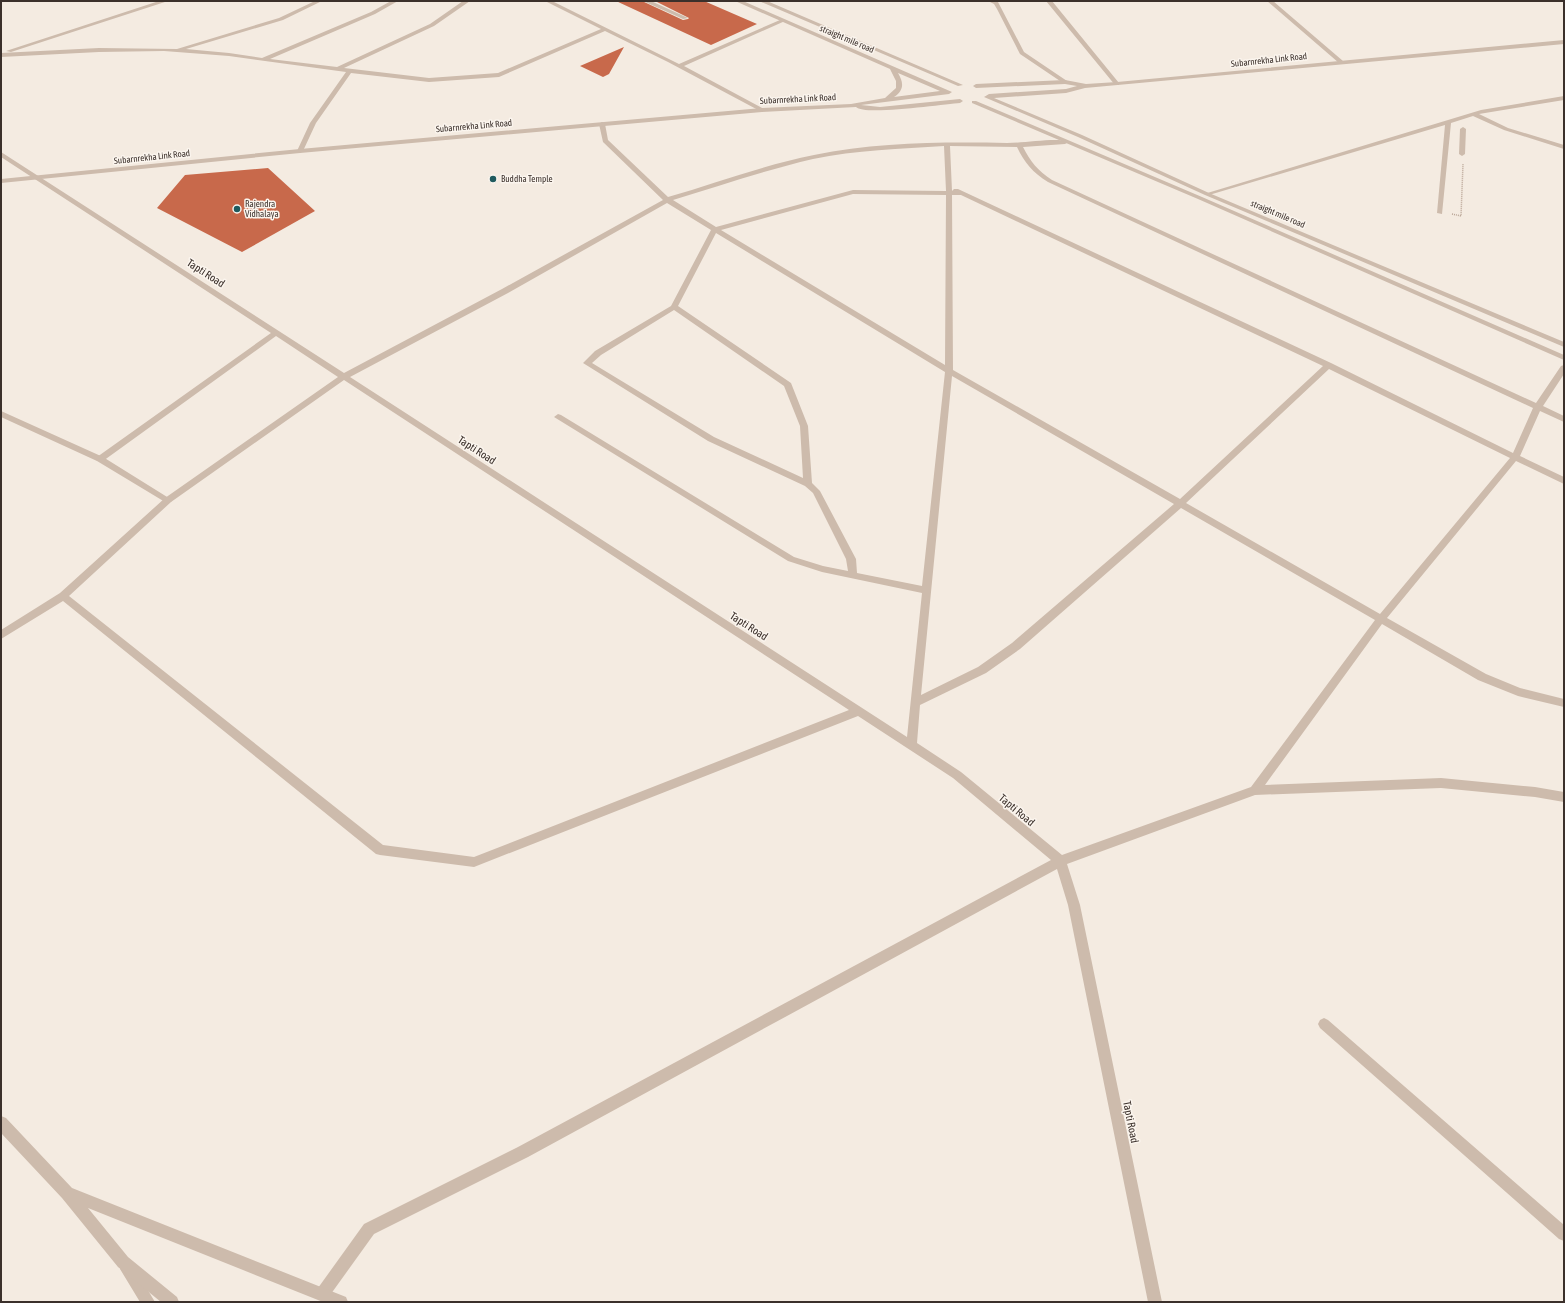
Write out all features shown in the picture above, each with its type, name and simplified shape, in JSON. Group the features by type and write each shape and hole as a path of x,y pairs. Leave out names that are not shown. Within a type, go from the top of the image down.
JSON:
{"street":[{"path":"1,54 165,1"},
{"path":"173,51 280,19 319,1"},
{"path":"262,60 373,13 395,1"},
{"path":"338,69 432,25 467,1"},
{"path":"548,1 679,66 762,110"},
{"path":"646,1 686,18"},
{"name":"straight mile road","path":"738,1 949,92 953,98 960,101"},
{"name":"straight mile road","path":"762,1 960,85 976,86 986,91 987,97 1080,136 1207,194 1564,345"},
{"path":"991,1 996,3 1000,9 1022,53 1065,82"},
{"path":"1048,1 1117,84"},
{"path":"1270,1 1341,62"},
{"path":"679,66 782,21"},
{"path":"1,54 74,51 173,51 235,55 262,60 429,80 499,74 606,29"},
{"name":"Subarnrekha Link Road","path":"976,86 1065,82 1086,86 1117,84 1564,42"},
{"path":"880,100 892,96 898,92 900,86 899,78 892,68"},
{"path":"300,151 313,123 350,70"},
{"path":"949,92 952,88 960,85"},
{"path":"851,106 880,109 960,101 974,102 987,97 1066,91 1086,86"},
{"name":"Subarnrekha Link Road","path":"1,180 37,178 300,151 762,110 851,106 880,100 949,92"},
{"path":"1207,194 1474,114 1542,100 1564,98"},
{"name":"straight mile road","path":"974,102 1065,142 1200,198 1564,358"},
{"path":"1474,114 1506,130 1564,147"},
{"path":"1440,213 1448,122"},
{"path":"602,124 605,141 667,200 949,371 1380,620 1482,677 1518,692 1564,703"},
{"path":"1462,154 1463,129"},
{"path":"1,635 63,596 168,500 343,377 504,291 667,200 765,170 814,157 860,150 947,144 1019,145 1065,142"},
{"path":"911,745 949,371 949,190 947,144"},
{"path":"1019,145 1030,167 1037,174 1050,181 1564,419"},
{"name":"Tapti Road","path":"1,154 957,775 1060,861 1074,905 1155,1302"},
{"path":"853,576 851,559 816,491 808,484 711,439 587,363 598,353 674,307 715,229 853,192 949,190 962,193 1328,365 1516,456 1564,481"},
{"path":"674,307 788,385 804,426 808,484"},
{"path":"100,459 276,333"},
{"path":"915,703 982,670 1016,646 1180,504 1328,365"},
{"path":"1255,790 1380,620 1516,456 1538,407 1564,368"},
{"path":"1,414 100,459 168,500"},
{"path":"558,417 791,559 822,569 927,590"},
{"path":"63,596 380,850 474,862 859,711"},
{"path":"323,1293 369,1229 524,1152 1060,861 1255,790 1441,783 1513,789 1564,797"},
{"path":"1324,1024 1564,1234"},
{"path":"1,1123 67,1193 123,1262 148,1302"},
{"path":"67,1193 323,1293 341,1302"},
{"path":"123,1262 172,1302"}],"path":[{"path":"1440,213 1461,216 1463,171"}],"building":[{"path":"616,1 642,1 683,20 689,18 655,1 704,1 757,24 711,45"},
{"path":"624,47 609,74 603,77 580,66"},
{"name":"Rajendra Vidhalaya","path":"268,168 315,211 242,252 157,208 185,175"}],"place":[{"name":"Buddha Temple","path":"493,179"},
{"name":"Rajendra Vidhalaya","path":"237,209"}]}
